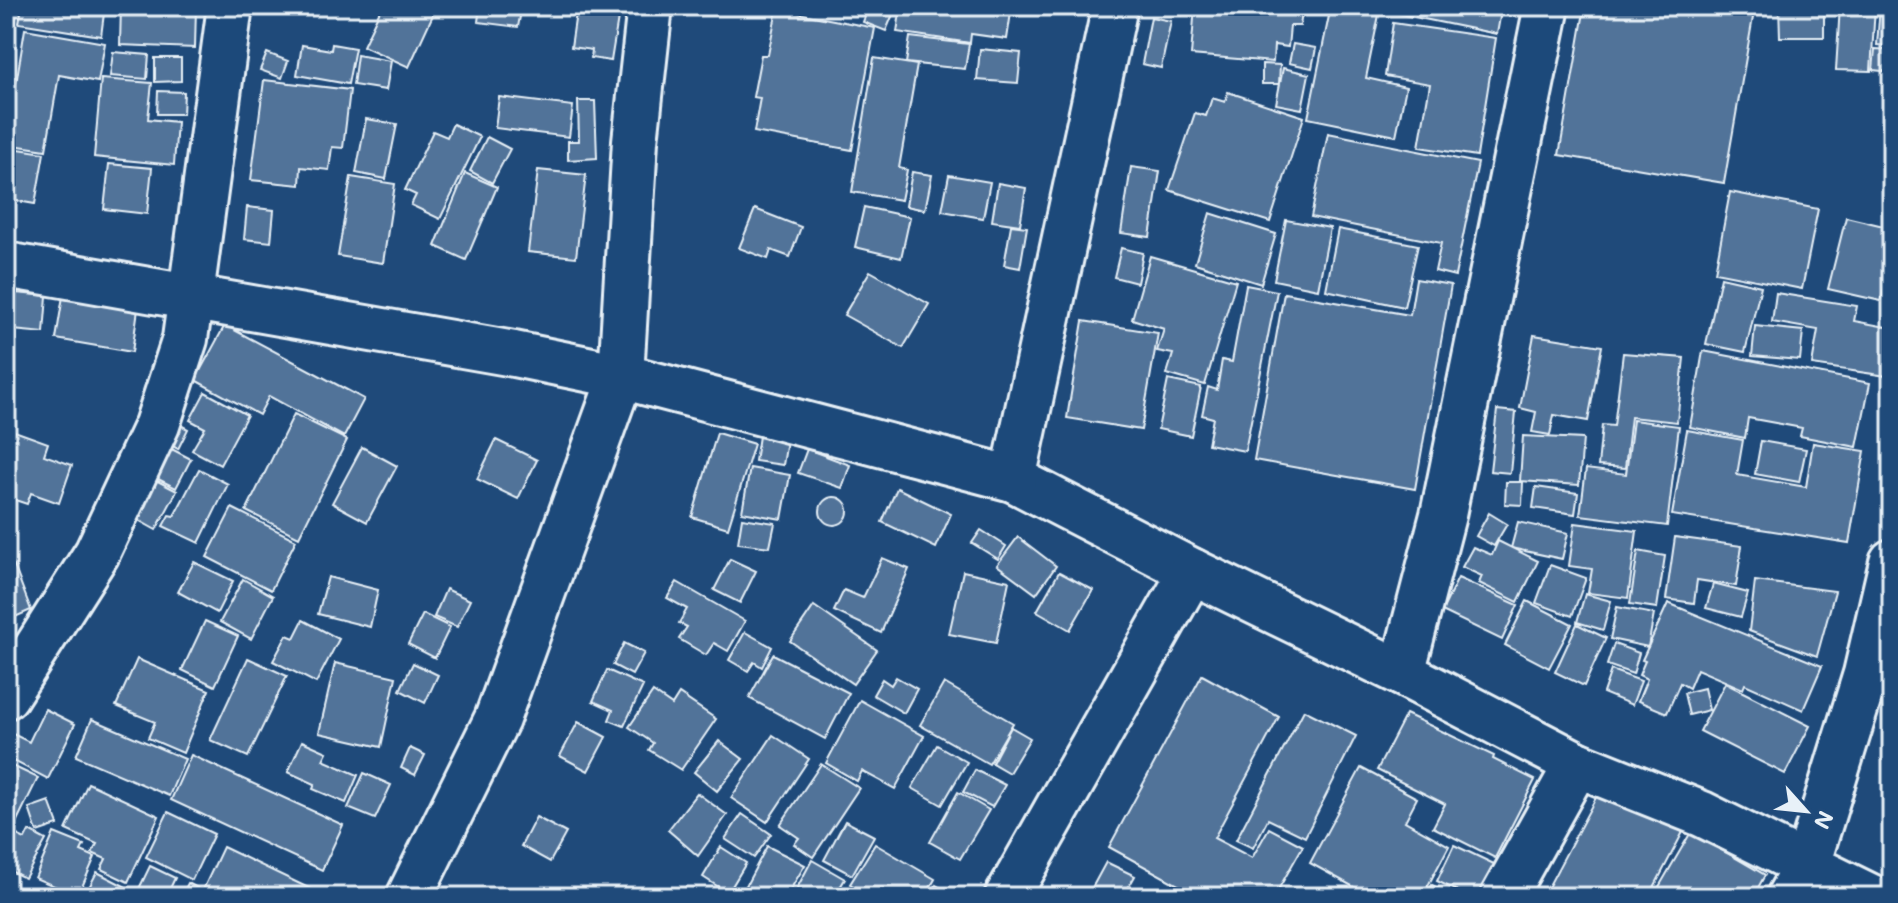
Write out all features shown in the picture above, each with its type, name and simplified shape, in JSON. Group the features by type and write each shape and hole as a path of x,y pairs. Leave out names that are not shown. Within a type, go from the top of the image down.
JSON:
{"street":[{"path":"6,696 97,553 157,425 185,339 230,6"},
{"path":"409,897 497,719 621,376 634,156 650,6"},
{"path":"1013,479 1115,6"},
{"path":"1402,673 1443,515 1547,6"},
{"path":"6,265 514,354 621,376 1013,479 1577,764 1702,814 1798,881 1871,897"},
{"path":"1798,881 1866,674 1892,562"},
{"path":"1007,897 1192,571"},
{"path":"1503,897 1577,764"}],"building":[{"path":"22,6 105,6 101,36 19,23"},
{"path":"121,6 196,6 195,48 120,45"},
{"path":"382,6 437,6 409,67 363,46"},
{"path":"480,6 522,6 518,27 478,22"},
{"path":"577,6 620,6 611,61 591,58 592,50 571,47"},
{"path":"869,6 893,14 886,31 863,22"},
{"path":"901,6 1012,6 1007,39 971,34 970,43 897,32"},
{"path":"1153,6 1184,6 1182,15 1153,9"},
{"path":"1195,6 1303,6 1300,26 1290,26 1288,47 1274,45 1273,62 1191,55"},
{"path":"1331,6 1502,6 1497,34 1380,10 1366,78 1406,87 1396,136 1308,118"},
{"path":"1585,6 1755,6 1724,183 1559,155"},
{"path":"1779,6 1824,6 1824,37 1780,37"},
{"path":"1840,6 1875,6 1871,71 1836,70"},
{"path":"1880,6 1892,6 1892,46 1877,45"},
{"path":"777,9 875,28 852,150 754,132 760,98 753,97 761,55 768,55"},
{"path":"1151,17 1171,21 1161,68 1142,64"},
{"path":"1393,23 1496,38 1477,156 1419,147 1430,84 1385,76"},
{"path":"25,29 105,43 98,82 59,75 46,150 6,144"},
{"path":"910,37 969,44 965,69 906,63"},
{"path":"332,44 355,48 348,84 297,75 302,45 331,50"},
{"path":"1293,44 1316,48 1312,68 1289,63"},
{"path":"980,49 1021,53 1018,83 977,80"},
{"path":"1875,49 1892,50 1892,72 1873,70"},
{"path":"113,52 149,55 147,79 110,76"},
{"path":"267,53 288,61 282,78 260,70"},
{"path":"357,55 391,61 386,90 353,85"},
{"path":"155,58 181,58 181,81 155,82"},
{"path":"874,58 917,65 899,168 907,170 901,200 852,192"},
{"path":"1262,64 1280,65 1279,84 1262,84"},
{"path":"1283,68 1309,74 1302,109 1276,104"},
{"path":"101,79 152,83 148,119 177,122 174,165 94,157"},
{"path":"264,80 350,90 343,148 332,147 329,170 301,167 300,185 251,180"},
{"path":"158,91 184,92 183,114 157,114"},
{"path":"1228,92 1304,117 1270,222 1169,190 1195,113 1206,116 1212,98 1225,102"},
{"path":"499,97 573,106 569,137 495,128"},
{"path":"578,101 595,101 597,158 568,160 568,141 579,141"},
{"path":"366,119 397,124 386,179 356,173"},
{"path":"453,124 480,137 440,219 411,205 416,195 405,190 433,131 447,137"},
{"path":"1328,133 1478,163 1455,276 1435,271 1441,243 1311,217"},
{"path":"487,137 510,149 492,183 470,171"},
{"path":"6,147 44,153 35,204 6,199"},
{"path":"109,164 152,168 147,214 104,209"},
{"path":"1131,167 1160,171 1150,237 1121,233"},
{"path":"538,170 586,175 576,257 528,252"},
{"path":"912,172 932,175 925,210 906,206"},
{"path":"465,173 497,187 466,260 435,246"},
{"path":"949,175 990,182 983,218 942,211"},
{"path":"351,177 395,184 383,263 338,256"},
{"path":"998,183 1026,188 1020,225 992,221"},
{"path":"1730,192 1818,209 1802,289 1715,272"},
{"path":"247,207 274,210 271,242 244,239"},
{"path":"864,207 910,217 901,258 855,247"},
{"path":"755,209 801,227 790,257 771,250 768,259 739,248"},
{"path":"1210,213 1276,234 1261,284 1195,263"},
{"path":"1846,217 1892,228 1892,257 1881,301 1828,289"},
{"path":"1286,220 1330,228 1318,289 1274,280"},
{"path":"1011,225 1027,227 1020,268 1004,265"},
{"path":"1338,229 1418,245 1404,307 1326,290"},
{"path":"1121,248 1143,253 1137,283 1114,277"},
{"path":"1150,256 1236,281 1205,385 1167,374 1173,354 1157,351 1164,329 1132,319"},
{"path":"870,271 929,304 903,348 844,315"},
{"path":"1721,277 1761,286 1745,352 1706,344"},
{"path":"1416,279 1451,285 1415,489 1254,460 1284,293 1410,315"},
{"path":"1246,285 1277,291 1245,451 1208,444 1213,418 1202,415 1208,387 1217,390 1222,360 1232,362"},
{"path":"16,293 47,296 44,333 13,330"},
{"path":"1776,293 1857,306 1854,321 1892,328 1887,376 1812,365 1818,330 1772,322"},
{"path":"63,296 138,309 132,352 56,339"},
{"path":"1083,321 1158,333 1141,430 1067,418"},
{"path":"225,325 364,399 344,437 269,396 259,415 195,380"},
{"path":"1755,326 1803,331 1800,360 1752,356"},
{"path":"6,332 14,333 6,374"},
{"path":"1534,335 1602,346 1588,421 1554,415 1550,435 1532,432 1536,412 1520,408"},
{"path":"1703,351 1870,383 1857,447 1800,436 1802,428 1748,418 1745,438 1690,427"},
{"path":"1623,353 1684,358 1677,422 1631,417 1625,468 1598,466 1602,425 1614,426"},
{"path":"1168,380 1201,387 1191,436 1158,429"},
{"path":"205,392 247,415 220,465 192,450 205,428 190,420"},
{"path":"1497,410 1516,412 1510,473 1490,471"},
{"path":"294,414 347,440 299,537 246,511"},
{"path":"171,420 188,429 178,449 161,440"},
{"path":"1633,420 1679,426 1667,526 1580,515 1586,469 1626,474"},
{"path":"6,428 48,443 44,455 72,465 59,503 31,493 27,504 6,497"},
{"path":"1687,430 1743,440 1737,475 1806,487 1813,443 1865,451 1849,543 1672,515"},
{"path":"717,433 754,444 728,528 692,517"},
{"path":"759,436 787,441 783,465 755,461"},
{"path":"1523,436 1583,439 1579,485 1520,481"},
{"path":"496,440 537,460 518,499 477,479"},
{"path":"1761,441 1806,449 1799,482 1755,474"},
{"path":"158,442 191,459 176,488 142,471"},
{"path":"362,447 397,466 367,522 332,503"},
{"path":"807,449 850,465 842,488 798,473"},
{"path":"750,468 790,475 782,519 742,512"},
{"path":"199,469 228,484 199,543 163,526 169,515 174,516"},
{"path":"144,474 177,491 156,530 124,512"},
{"path":"1506,482 1523,482 1522,505 1505,504"},
{"path":"1536,487 1578,493 1575,514 1533,508"},
{"path":"897,488 951,514 936,548 882,522"},
{"path":"834,497 844,501 848,511 844,521 834,525 824,521 820,511 824,501"},
{"path":"232,508 296,540 271,590 207,557"},
{"path":"1489,513 1507,524 1494,546 1476,536"},
{"path":"742,518 775,523 770,547 738,543"},
{"path":"1518,522 1568,533 1562,559 1511,548"},
{"path":"1575,523 1637,531 1628,598 1588,593 1592,569 1569,566"},
{"path":"981,530 1006,546 998,559 972,543"},
{"path":"1018,537 1056,566 1036,594 997,565"},
{"path":"1675,537 1742,546 1736,586 1697,580 1694,603 1666,599"},
{"path":"1498,541 1538,561 1518,602 1479,583 1482,576 1462,567 1473,547 1492,555"},
{"path":"6,545 31,610 6,621"},
{"path":"1638,551 1665,556 1657,608 1630,604"},
{"path":"882,558 909,569 881,633 834,611 844,590 863,598"},
{"path":"730,559 756,571 740,603 714,590"},
{"path":"194,562 233,581 217,613 178,592"},
{"path":"1550,565 1586,578 1572,616 1536,603"},
{"path":"963,571 1009,581 996,643 949,634"},
{"path":"1059,572 1093,590 1070,630 1037,611"},
{"path":"328,577 378,590 370,627 318,614"},
{"path":"1458,578 1518,605 1502,640 1442,611"},
{"path":"243,579 273,596 251,639 220,622"},
{"path":"1755,581 1835,591 1817,656 1749,631"},
{"path":"677,582 745,621 728,651 714,643 706,655 679,639 687,627 679,623 687,609 667,598"},
{"path":"1713,584 1748,593 1741,617 1706,608"},
{"path":"446,589 470,600 457,627 434,617"},
{"path":"1585,594 1611,601 1603,630 1577,622"},
{"path":"1527,601 1572,624 1549,668 1505,645"},
{"path":"1668,603 1822,666 1803,710 1745,684 1743,689 1697,669 1689,688 1680,683 1667,713 1638,701 1647,679 1639,675 1645,661 1642,660"},
{"path":"814,606 877,650 853,684 790,641"},
{"path":"1617,607 1654,614 1648,647 1610,639"},
{"path":"423,614 450,627 435,658 408,644"},
{"path":"303,620 339,639 316,683 273,661 287,635 294,638"},
{"path":"205,621 238,636 215,686 182,670"},
{"path":"1577,624 1606,638 1584,686 1555,672"},
{"path":"745,632 772,647 762,667 754,662 748,671 729,660"},
{"path":"624,643 644,653 632,675 613,665"},
{"path":"1614,644 1639,653 1633,674 1607,665"},
{"path":"773,654 849,693 825,739 749,698"},
{"path":"248,658 287,676 248,757 210,740"},
{"path":"137,659 209,690 183,753 148,738 155,722 116,706"},
{"path":"335,663 396,677 381,747 319,733"},
{"path":"413,663 438,675 425,703 400,690"},
{"path":"607,670 643,686 624,726 609,720 613,710 593,701"},
{"path":"1611,670 1641,681 1632,705 1603,693"},
{"path":"1202,675 1279,717 1214,838 1252,858 1269,828 1303,846 1274,897 1200,897 1109,847"},
{"path":"896,677 917,689 904,713 873,695 882,679 891,685"},
{"path":"944,683 1013,723 989,764 920,725"},
{"path":"1725,683 1810,726 1785,774 1700,731"},
{"path":"1704,688 1709,710 1689,715 1684,693"},
{"path":"653,692 672,705 679,694 716,719 681,770 649,750 653,743 629,727"},
{"path":"860,700 924,736 895,789 862,771 857,781 826,763"},
{"path":"45,709 75,724 48,779 6,757 6,743 11,733 29,742"},
{"path":"1304,710 1356,736 1305,837 1268,819 1253,848 1236,840"},
{"path":"1406,714 1494,756 1493,759 1535,780 1495,858 1433,827 1445,804 1377,770"},
{"path":"92,719 185,759 169,796 76,756"},
{"path":"578,722 606,737 588,771 560,756"},
{"path":"1011,727 1030,738 1009,773 992,763"},
{"path":"773,735 809,759 767,822 731,798"},
{"path":"302,741 327,752 323,760 358,775 346,803 313,789 315,784 288,772"},
{"path":"719,741 743,759 717,791 694,772"},
{"path":"937,745 967,762 942,805 912,788"},
{"path":"410,748 425,755 415,775 401,768"},
{"path":"191,755 343,825 322,870 171,800"},
{"path":"6,763 38,778 13,829 6,826"},
{"path":"821,764 859,788 813,857 794,844 799,838 780,825"},
{"path":"1361,768 1417,798 1405,821 1449,846 1422,897 1372,897 1310,863"},
{"path":"975,770 1005,785 992,807 963,792"},
{"path":"364,773 391,785 375,819 348,808"},
{"path":"88,783 159,816 128,882 101,869 106,859 92,853 97,844 66,830"},
{"path":"1601,788 1683,832 1649,897 1552,897 1545,893"},
{"path":"958,792 989,810 960,859 930,842"},
{"path":"697,793 727,815 698,856 668,830"},
{"path":"49,801 58,825 37,832 29,808"},
{"path":"168,812 214,834 192,880 146,857"},
{"path":"742,814 771,834 754,858 725,839"},
{"path":"536,817 566,833 550,862 521,846"},
{"path":"845,821 874,836 852,875 824,860"},
{"path":"29,831 46,840 25,878 6,869 6,833 25,839"},
{"path":"1691,832 1765,875 1753,897 1653,897"},
{"path":"54,833 84,845 81,851 95,857 78,896 35,878"},
{"path":"875,844 935,879 925,897 872,897 850,884"},
{"path":"1454,845 1494,864 1478,897 1470,897 1437,881"},
{"path":"767,846 805,865 786,897 740,897"},
{"path":"223,847 321,894 319,897 200,896"},
{"path":"721,847 746,863 728,893 703,877"},
{"path":"812,860 845,879 834,897 804,897 806,894 797,888"},
{"path":"1106,862 1135,876 1123,897 1087,897"},
{"path":"150,866 175,878 166,897 135,897"},
{"path":"97,872 130,889 126,897 84,897"},
{"path":"188,883 201,890 200,897 181,897"},
{"path":"936,885 957,897 930,897"},
{"path":"1432,885 1456,897 1426,897"}]}
